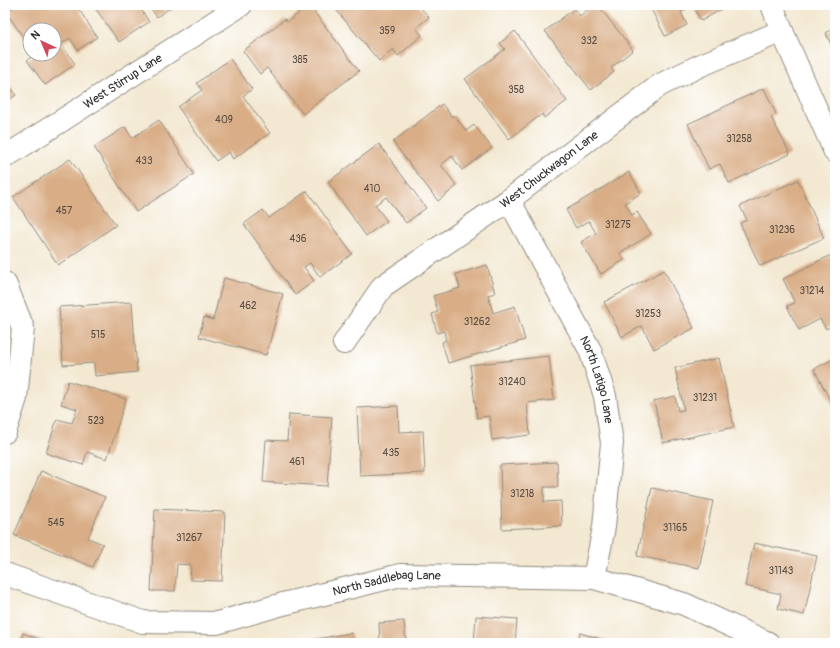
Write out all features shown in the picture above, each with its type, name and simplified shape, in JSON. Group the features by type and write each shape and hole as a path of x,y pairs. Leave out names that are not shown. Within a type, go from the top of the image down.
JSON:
{"street":[{"name":"West Stirrup Lane","path":"5,157 241,5"},
{"path":"772,5 835,152"},
{"name":"West Chuckwagon Lane","path":"344,343 383,286 510,200 660,85 699,66 782,31"},
{"name":"North Latigo Lane","path":"510,200 590,350 605,396 612,443 604,527 594,578"},
{"path":"5,283 23,328 16,398 5,432"},
{"name":"North Saddlebag Lane","path":"5,574 143,622 217,623 283,604 401,575 594,578 684,604 768,643"}],"building":[{"path":"17,5 76,5 97,37 78,50 70,38 62,43 62,22 22,22 22,35 6,12"},
{"path":"93,5 141,5 139,6 149,22 119,42"},
{"path":"148,5 174,5 157,17"},
{"path":"309,5 359,71 303,114 267,68 260,74 243,51 285,19 287,22"},
{"path":"332,5 418,5 429,17 416,28 422,35 398,56 393,49 379,61"},
{"path":"594,5 598,5 633,50 611,68 614,72 591,90 545,31 574,9 580,16"},
{"path":"649,5 693,5 681,12 687,25 665,36"},
{"path":"693,5 720,5 722,9 701,21"},
{"path":"835,28 835,53 826,33"},
{"path":"515,31 567,101 544,118 542,114 509,139 465,79 505,49 500,43"},
{"path":"62,45 75,64 45,85 28,62 62,62"},
{"path":"230,59 252,89 243,96 270,133 233,159 229,152 216,161 178,107 202,90 197,83"},
{"path":"5,79 16,95 5,103"},
{"path":"764,88 776,114 771,117 790,154 729,183 720,164 709,169 688,124"},
{"path":"442,104 452,117 454,115 466,131 474,125 492,148 462,170 452,156 441,165 457,186 438,201 393,142"},
{"path":"159,120 194,174 136,212 94,147 125,127 132,138"},
{"path":"379,144 426,208 406,223 386,197 375,205 387,221 366,236 328,182"},
{"path":"70,159 116,225 58,265 13,197"},
{"path":"629,172 641,193 625,203 632,215 637,212 651,234 620,253 624,260 601,274 581,242 596,233 589,221 576,228 566,210"},
{"path":"798,180 824,238 760,266 740,223 747,220 740,206"},
{"path":"307,191 352,254 320,277 310,263 304,267 314,281 295,295 244,224 263,210 269,218"},
{"path":"835,253 835,324 826,329 820,319 799,330 787,306 795,303 783,279"},
{"path":"487,265 495,293 488,295 493,313 515,306 525,340 448,363 442,342 446,340 444,331 437,333 432,314 438,312 433,296 460,288 456,274"},
{"path":"664,270 694,328 654,349 642,326 622,337 604,302"},
{"path":"224,278 283,294 266,355 199,337 204,317 213,320"},
{"path":"132,302 137,372 95,376 94,363 63,365 59,307"},
{"path":"549,356 554,400 527,403 530,435 492,440 489,416 477,418 470,365"},
{"path":"719,358 734,427 663,443 654,401 675,396 678,411 684,410 675,368"},
{"path":"835,358 835,410 814,369"},
{"path":"68,381 126,399 107,459 87,452 83,465 46,453 57,419 72,423 77,409 61,404"},
{"path":"398,406 399,432 423,431 425,473 360,476 357,408"},
{"path":"289,414 332,417 327,486 263,482 266,440 287,441"},
{"path":"557,462 558,487 544,487 544,502 561,501 562,526 502,529 500,465"},
{"path":"41,471 105,497 88,538 103,544 93,567 14,535"},
{"path":"652,488 713,501 699,568 637,556"},
{"path":"155,509 225,512 222,581 190,580 191,565 177,564 175,591 151,591"},
{"path":"754,543 817,556 804,615 778,609 781,594 745,586"},
{"path":"476,616 517,619 515,643 474,643"},
{"path":"404,621 406,643 380,643 379,623"},
{"path":"23,633 50,643 20,643"},
{"path":"351,633 353,643 311,643 310,640"},
{"path":"580,633 616,643 577,643"}]}
